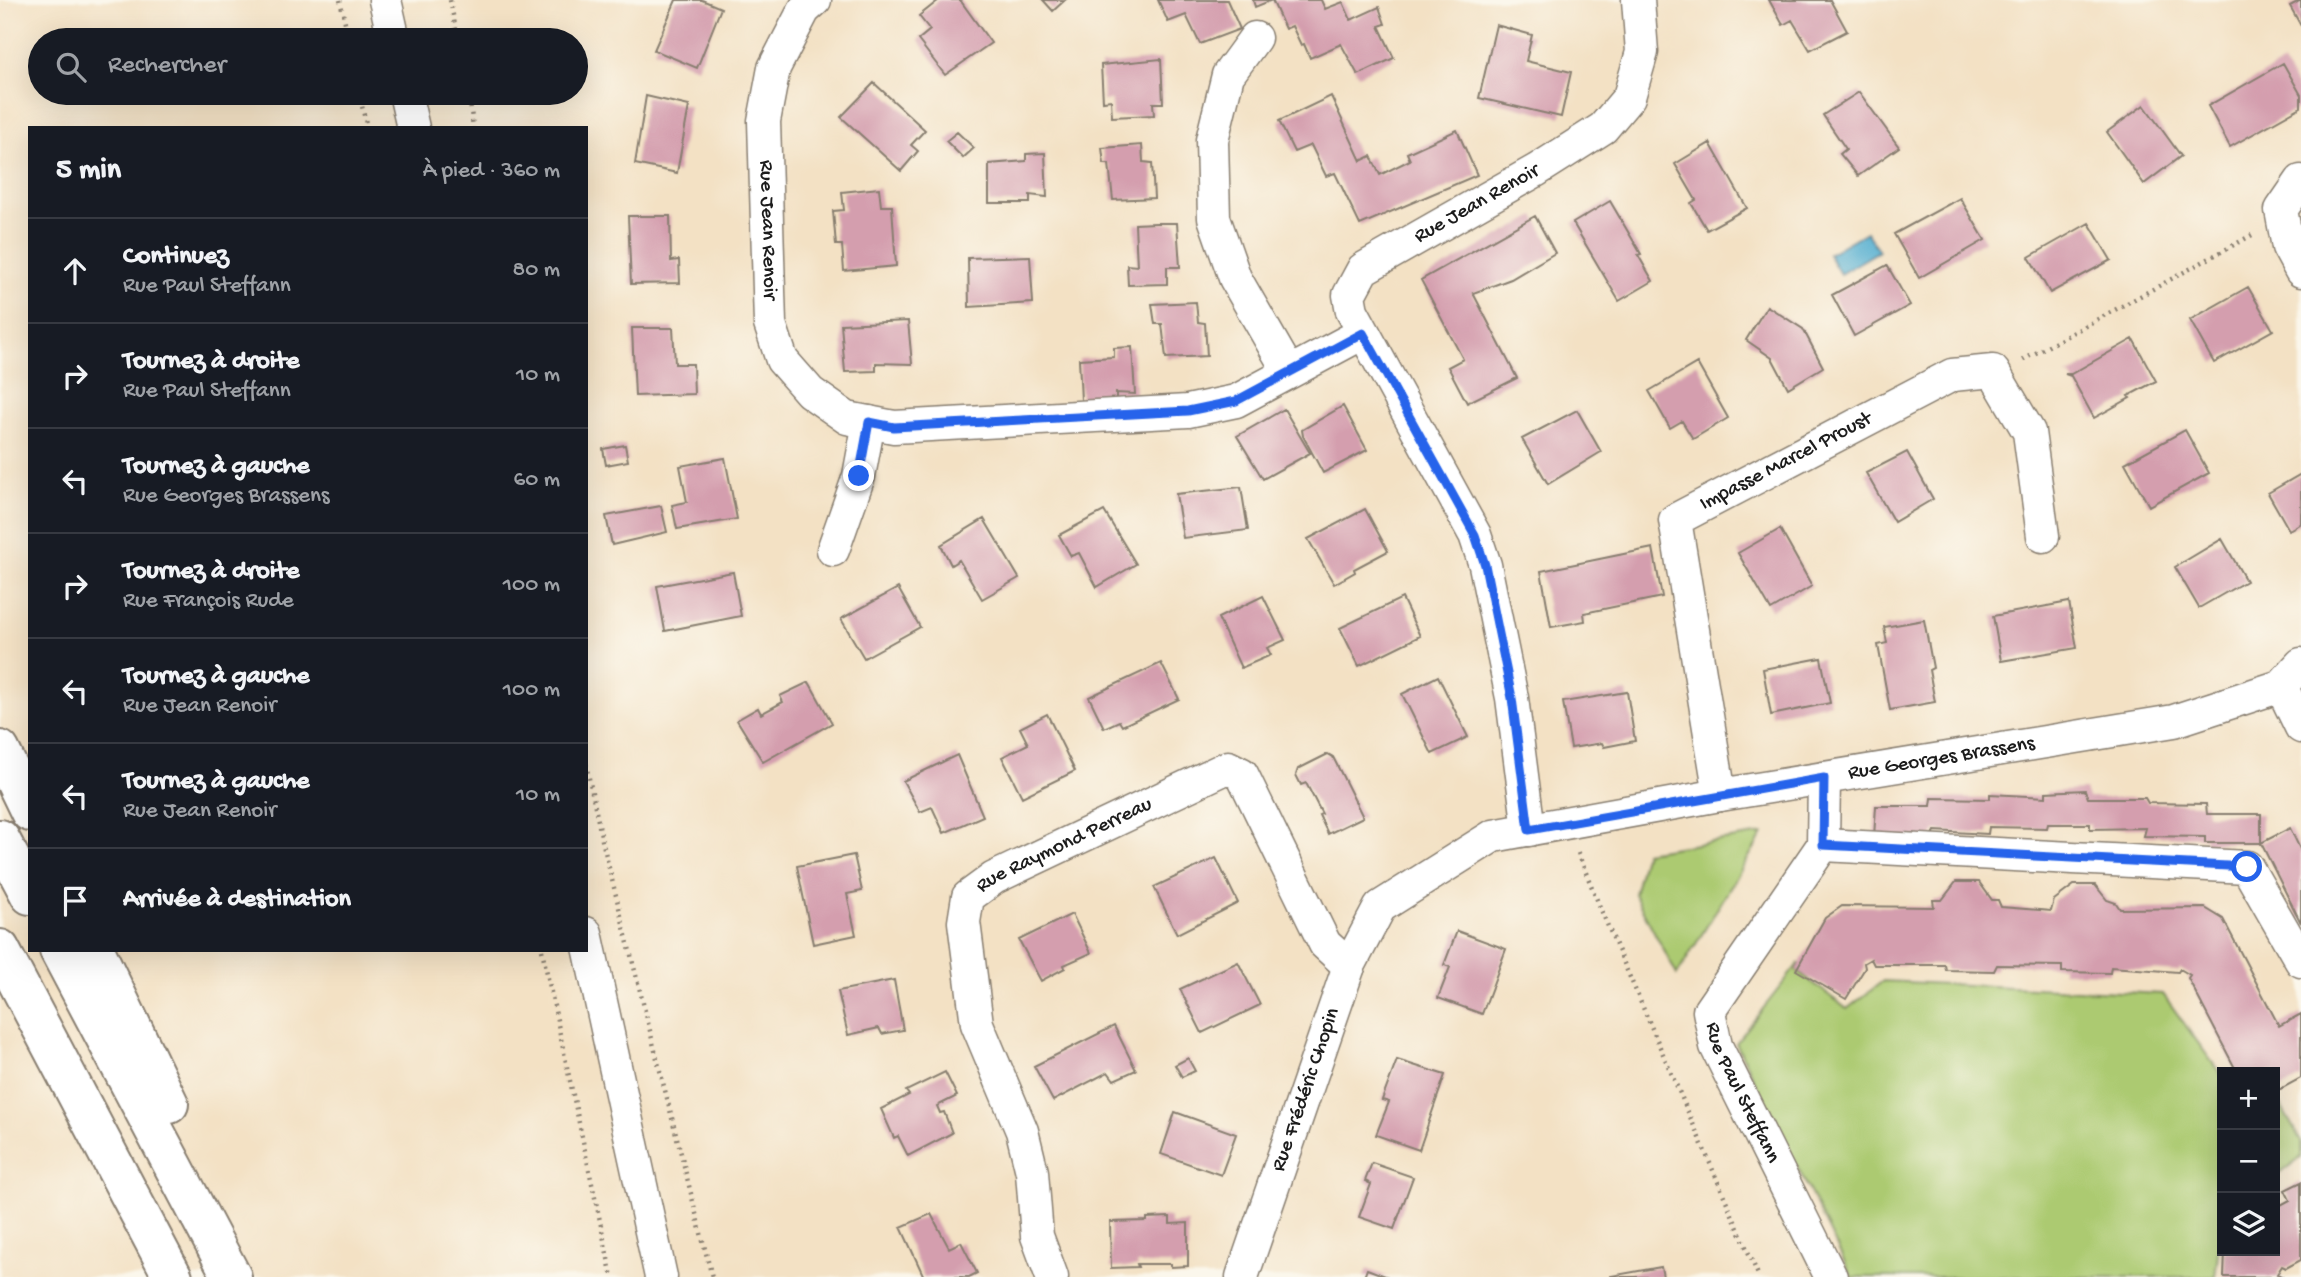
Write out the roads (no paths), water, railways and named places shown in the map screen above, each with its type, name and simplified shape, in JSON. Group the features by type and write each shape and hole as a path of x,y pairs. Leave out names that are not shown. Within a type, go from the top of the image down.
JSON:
{"highway":[{"path":"0,750 28,808"},
{"path":"0,839 28,891"},
{"path":"0,949 173,1277"},
{"path":"60,952 232,1277"},
{"path":"96,952 251,1277"},
{"path":"0,989 78,1098"}],"street":[{"path":"386,0 392,28"},
{"name":"Rue Jean Renoir","path":"815,0 804,10 775,68 764,121 770,324 782,360 810,392 847,418 894,427 1188,411 1236,401 1363,333 1352,311 1349,295 1363,269 1537,170 1603,128 1629,97 1642,51 1637,0"},
{"path":"1255,38 1227,75 1212,140 1214,218 1235,278 1289,372"},
{"path":"408,105 413,126"},
{"path":"2301,181 2281,210 2288,247 2301,271"},
{"path":"1363,333 1475,535 1485,565 1512,698 1529,830"},
{"name":"Impasse Marcel Proust","path":"1720,795 1675,520 1952,375 1993,371 2029,432 2043,536"},
{"path":"833,550 859,476 869,422"},
{"path":"2291,675 2301,727"},
{"name":"Rue Georges Brassens","path":"1380,907 1493,836 1720,795 2174,721 2291,675"},
{"name":"Rue Raymond Perreau","path":"1052,1277 1037,1236 1032,1172 1022,1131 977,1024 964,922 968,897 994,878 1228,767 1242,774 1325,944 1349,966"},
{"path":"1824,778 1823,845 2247,867 2301,961"},
{"name":"Rue Paul Steffann","path":"1823,845 1709,1011 1716,1046 1831,1277"},
{"name":"Rue Frédéric Chopin","path":"1241,1277 1349,966 1380,907"},
{"path":"588,942 661,1277"}],"water":[{"path":"1866,232 1879,251 1840,274 1828,254"}]}
